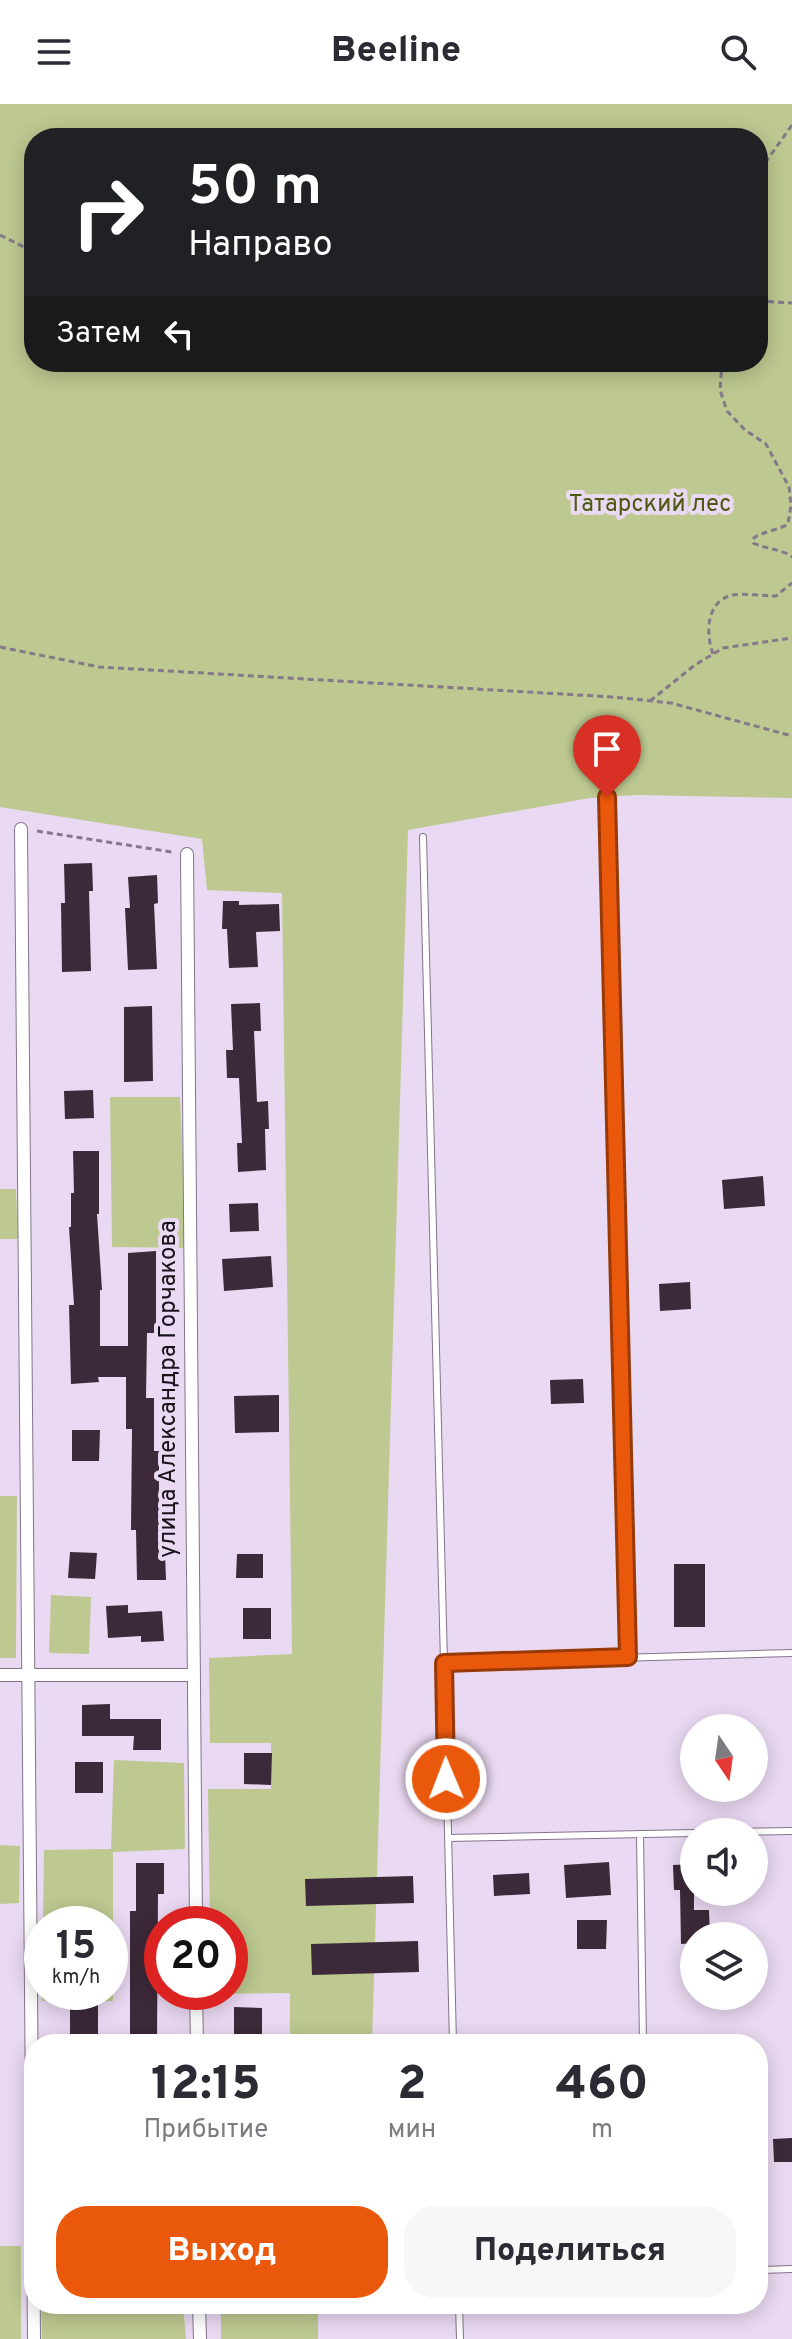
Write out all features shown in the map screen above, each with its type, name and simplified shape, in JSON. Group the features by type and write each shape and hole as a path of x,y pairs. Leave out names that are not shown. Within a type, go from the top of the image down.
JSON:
{"street":[{"path":"21,829 31,2034"},
{"name":"улица Александра Горчакова","path":"187,854 196,1906"},
{"path":"0,1675 193,1675"},
{"path":"196,2010 197,2034"},
{"path":"34,2314 34,2339"},
{"path":"199,2314 200,2339"}],"lane":[{"path":"607,797 628,1657"},
{"path":"423,837 453,2034"},
{"path":"444,1663 792,1653"},
{"path":"768,1831 792,1831"},
{"path":"448,1838 680,1833"},
{"path":"640,1834 643,2034"},
{"path":"768,2270 792,2269"},
{"path":"459,2314 460,2339"}],"path":[{"path":"768,159 792,125"},
{"path":"0,235 24,247"},
{"path":"768,302 792,303"},
{"path":"721,372 720,390 727,411 745,430 766,444 789,487 791,505 788,524 775,532 758,534 753,543 792,557"},
{"path":"713,654 709,635 710,615 719,604 732,595 776,596 792,583"},
{"path":"650,701 695,665 723,648 792,638"},
{"path":"0,647 99,667 671,703 792,736"},
{"path":"21,829 187,854"}],"green space":[{"name":"Татарский лес","path":"0,104 792,104 792,798 637,795 590,798 408,830 372,2034 290,2034 290,1993 248,1994 248,1906 210,1906 208,1789 271,1789 271,1743 210,1743 209,1658 292,1654 282,893 207,890 202,839 0,807"},
{"path":"110,1097 180,1097 187,1248 112,1247"},
{"path":"0,1189 16,1189 18,1239 0,1239"},
{"path":"0,1496 17,1496 16,1658 0,1658"},
{"path":"51,1595 91,1597 89,1654 49,1653"},
{"path":"114,1760 184,1763 185,1849 113,1852 113,1906 43,1906 44,1850 111,1849"},
{"path":"0,1845 20,1846 19,1903 0,1904"},
{"path":"0,2246 21,2246 21,2339 0,2339"},
{"path":"41,2314 184,2314 186,2339 42,2339"},
{"path":"221,2314 318,2314 318,2339 221,2339"}],"building":[{"path":"92,863 93,891 89,891 91,971 62,972 64,864"},
{"path":"157,875 158,903 154,904 157,969 128,970 125,908 130,908 128,877"},
{"path":"223,901 239,901 239,905 279,904 280,931 256,932 258,967 229,968 227,929 222,929"},
{"path":"260,1003 261,1031 254,1031 257,1102 268,1101 266,1170 238,1172 237,1143 242,1143 239,1078 227,1078 226,1050 233,1050 231,1004"},
{"path":"152,1006 153,1081 124,1082 124,1007"},
{"path":"93,1090 94,1118 65,1119 64,1091"},
{"path":"73,1151 99,1151 100,1346 128,1346 128,1253 156,1251 156,1333 147,1333 146,1398 154,1398 154,1451 159,1451 159,1552 165,1552 166,1580 137,1580 136,1530 131,1530 132,1429 126,1429 126,1377 98,1377 99,1382 71,1384 69,1305 74,1305 69,1227 71,1193 74,1193"},
{"path":"763,1176 765,1206 724,1209 722,1180"},
{"path":"258,1203 259,1231 230,1232 229,1204"},
{"path":"271,1256 273,1287 224,1291 222,1259"},
{"path":"690,1282 691,1309 660,1311 659,1284"},
{"path":"583,1379 584,1403 551,1404 550,1380"},
{"path":"279,1395 279,1432 235,1433 234,1396"},
{"path":"72,1430 100,1430 99,1461 72,1461"},
{"path":"70,1552 97,1553 95,1579 68,1578"},
{"path":"237,1554 263,1554 263,1578 236,1578"},
{"path":"674,1564 705,1564 705,1627 674,1627"},
{"path":"128,1605 128,1613 162,1611 164,1641 141,1642 141,1636 108,1638 106,1606"},
{"path":"243,1608 271,1608 271,1639 243,1639"},
{"path":"110,1704 110,1719 161,1719 161,1750 133,1750 134,1736 82,1736 82,1705"},
{"path":"244,1753 272,1753 271,1785 244,1784"},
{"path":"75,1762 103,1762 103,1793 75,1793"},
{"path":"609,1862 611,1895 566,1898 564,1865"},
{"path":"136,1863 164,1863 164,1894 158,1894 158,1906 144,1906 144,2010 157,2010 157,2034 130,2034 130,1911 136,1911"},
{"path":"673,1865 680,1865 680,1890 674,1890"},
{"path":"529,1873 530,1894 494,1896 493,1875"},
{"path":"413,1876 414,1903 306,1906 305,1879"},
{"path":"680,1906 709,1910 709,1922 681,1922"},
{"path":"577,1920 607,1920 606,1949 577,1949"},
{"path":"418,1941 419,1972 312,1975 311,1944"},
{"path":"262,2008 262,2034 234,2034 234,2010"},
{"path":"70,2010 98,2010 98,2034 70,2034"},
{"path":"792,2138 792,2162 774,2162 773,2139"}],"route":[{"path":"446,1779 444,1663 628,1657 607,797"}]}
